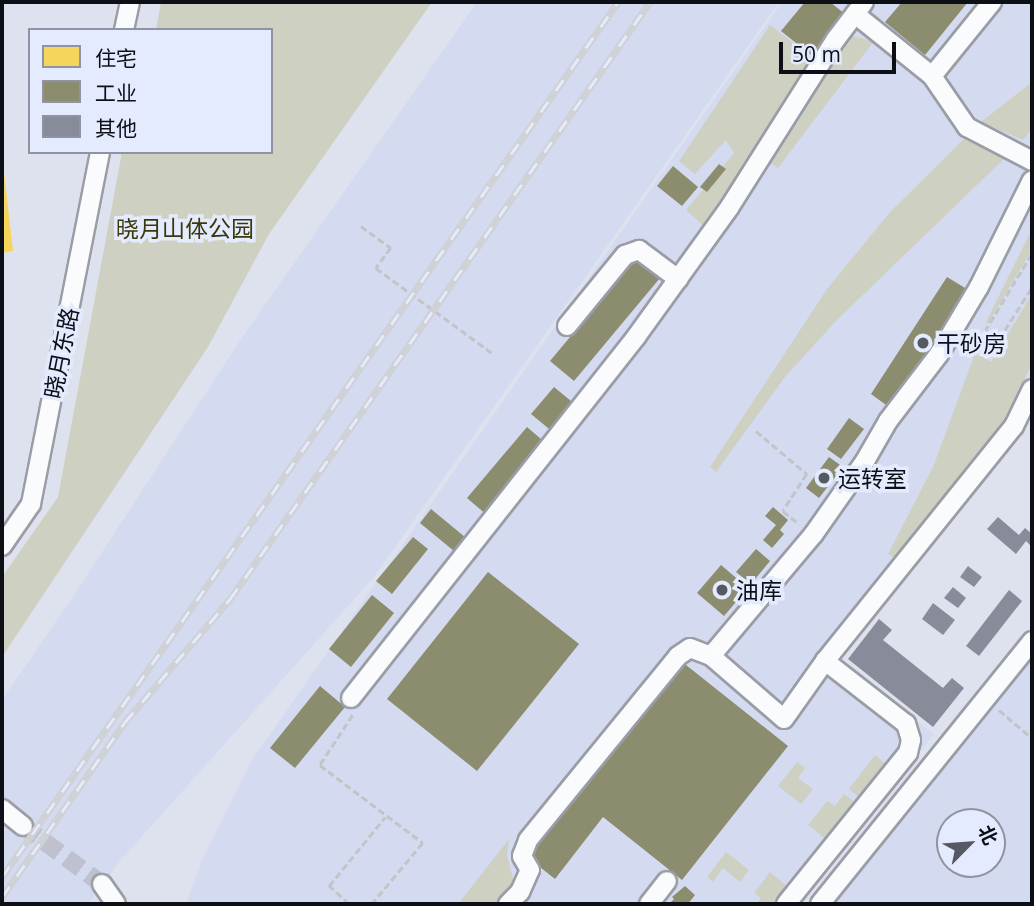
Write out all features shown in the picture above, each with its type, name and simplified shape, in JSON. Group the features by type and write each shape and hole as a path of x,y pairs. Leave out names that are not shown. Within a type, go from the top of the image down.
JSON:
{"street":[{"path":"124,28 130,2"},
{"path":"932,76 992,2"},
{"path":"353,705 636,337 729,208 859,8 932,76 967,127 1032,161"},
{"name":"晓月东路","path":"2,546 31,504 100,154"},
{"path":"711,656 813,535 865,461 888,421 939,354 979,287 1032,180"},
{"path":"566,326 625,255 639,250 677,279"},
{"path":"508,904 520,892 530,870 522,856 528,840 678,656 690,648 711,656 784,719 825,661 1014,426 1032,389"},
{"path":"820,904 1032,641"},
{"path":"786,904 908,753 911,740 906,724 825,661"},
{"path":"2,809 23,826"},
{"path":"649,904 667,881"},
{"path":"102,884 116,904"}],"path":[{"path":"361,226 391,248 376,268 495,355"},
{"path":"1032,254 986,330 999,339 1032,287"},
{"path":"756,432 807,474 783,511 813,535"},
{"path":"985,699 1032,738"},
{"path":"353,705 320,765 423,843 372,904"},
{"path":"349,904 329,886 386,816"}],"shaded area":[{"path":"477,2 779,2 374,577 120,861 88,904 2,904 2,700 239,342"},
{"path":"782,2 1032,2 1032,409 837,659 934,734 800,904 186,904 201,862 252,760"},
{"path":"1032,658 1032,904 823,904 998,696"}],"green space":[{"name":"晓月山体公园","path":"161,2 432,2 269,234 208,347 2,657 2,577 58,497 122,154 273,154 273,28 156,28"},
{"path":"770,25 817,61 707,229 686,210 734,153 726,140 695,174 679,161"},
{"path":"851,36 874,41 778,168 768,162"},
{"path":"1032,82 1032,128 1023,140 981,122"},
{"path":"966,137 1008,155 836,321 785,377 716,472 710,467 827,289 890,212"},
{"path":"1032,229 1032,249 988,324 986,322"},
{"path":"1032,294 1032,364 1006,417 897,560 888,554 933,467 976,351 991,362"},
{"path":"875,755 887,765 860,798 849,789"},
{"path":"797,762 805,768 798,778 813,789 801,804 778,786"},
{"path":"844,794 856,803 827,840 808,825 827,801 835,806"},
{"path":"509,839 507,855 514,882 509,893 499,904 458,904"},
{"path":"726,852 749,870 740,882 723,868 713,882 707,877"},
{"path":"770,872 789,888 776,904 756,904 761,898 754,893"}],"building: 住宅":[{"path":"2,155 13,251 2,253"}],"building: 工业":[{"path":"805,2 830,2 845,14 811,55 781,31"},
{"path":"902,2 968,2 925,55 885,22"},
{"path":"719,164 726,169 707,192 700,187"},
{"path":"673,166 698,187 682,206 657,186"},
{"path":"636,258 660,278 574,381 550,361"},
{"name":"干砂房","path":"947,277 970,291 893,410 871,394"},
{"path":"554,387 577,406 554,433 531,414"},
{"path":"849,418 864,429 841,459 827,449"},
{"path":"527,427 548,445 488,516 467,498"},
{"name":"运转室","path":"829,457 843,467 819,498 806,488"},
{"path":"773,507 788,520 780,530 784,534 772,548 763,540 776,525 765,516"},
{"path":"431,509 471,542 460,556 420,523"},
{"path":"413,537 428,549 392,594 376,581"},
{"name":"油库","path":"756,549 770,561 751,584 736,572"},
{"name":"油库","path":"721,565 748,588 724,616 697,593"},
{"path":"488,572 579,644 477,771 387,699"},
{"path":"372,595 394,613 351,667 329,649"},
{"path":"681,661 788,746 682,880 603,817 555,879 526,856"},
{"path":"320,686 345,707 295,768 270,748"},
{"path":"685,886 695,895 688,904 669,904 674,899 672,897"}],"building: 其他":[{"path":"998,517 1019,535 1025,528 1032,534 1032,547 1026,541 1016,554 987,529"},
{"path":"968,566 982,577 974,587 960,577"},
{"path":"953,587 966,598 958,608 944,598"},
{"path":"1009,590 1022,601 979,656 966,646"},
{"path":"933,603 955,620 943,635 922,619"},
{"path":"879,619 892,630 883,640 943,688 952,678 964,688 933,727 848,659"}],"tunnel":[{"path":"23,826 102,884"}],"railway":[{"path":"2,877 618,2"},
{"path":"2,897 125,722 230,599 650,2"}],"place":[{"name":"干砂房","path":"923,343"},
{"name":"运转室","path":"824,478"},
{"name":"油库","path":"722,590"}]}
